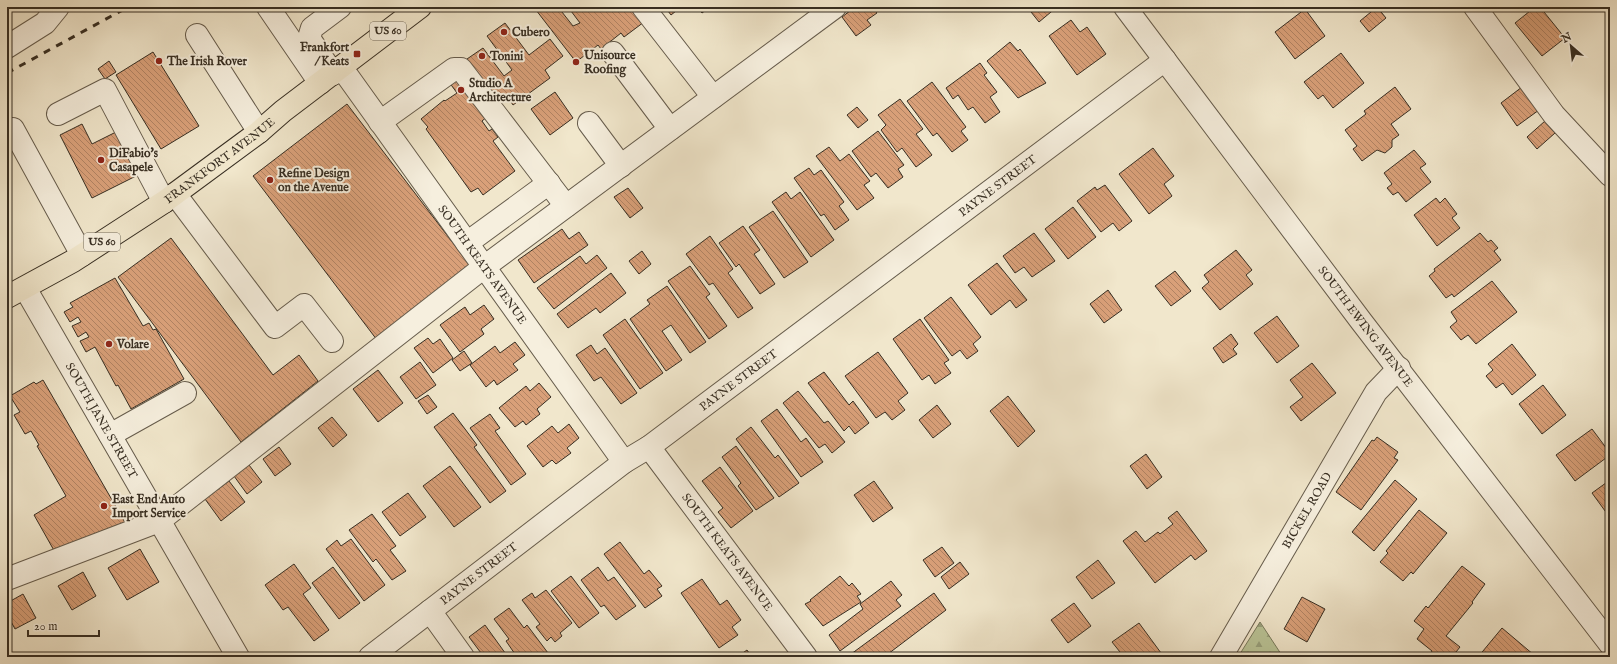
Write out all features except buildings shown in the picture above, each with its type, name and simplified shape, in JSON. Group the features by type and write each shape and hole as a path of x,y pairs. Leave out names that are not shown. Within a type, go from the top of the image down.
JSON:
{"main road":[{"name":"FRANKFORT AVENUE","path":"13,291 82,255 170,198 259,132 418,8"}],"street":[{"path":"7,47 45,23 58,7"},
{"path":"268,7 288,36 331,75"},
{"path":"288,36 312,28 340,7"},
{"path":"643,7 713,97"},
{"path":"7,579 159,521 484,267 834,7"},
{"name":"SOUTH EWING AVENUE","path":"1125,7 1610,644"},
{"path":"1475,7 1554,115 1610,174"},
{"path":"312,28 309,38 331,75"},
{"path":"197,35 259,132"},
{"path":"613,53 670,129"},
{"name":"PAYNE STREET","path":"370,657 624,462 649,448 1165,60"},
{"path":"380,122 454,69 461,69 566,206"},
{"name":"SOUTH KEATS AVENUE","path":"331,75 380,122 624,462"},
{"path":"58,114 105,90 170,198 275,327 304,305 332,342"},
{"path":"588,123 621,166"},
{"path":"7,133 13,129 82,255"},
{"path":"467,243 549,183"},
{"name":"SOUTH JANE STREET","path":"13,291 110,435 238,657"},
{"name":"BICKEL ROAD","path":"1221,657 1376,392 1399,368"},
{"path":"110,435 185,393"},
{"name":"SOUTH KEATS AVENUE","path":"649,448 806,657"},
{"path":"430,611 463,657"}],"green space":[{"path":"1260,622 1283,657 1238,657"}],"railway":[{"path":"7,73 128,7"}],"place":[{"name":"Cubero","path":"504,32"},
{"name":"Frankfort / Keats","path":"357,54"},
{"name":"Tonini","path":"482,56"},
{"name":"The Irish Rover","path":"159,61"},
{"name":"Unisource Roofing","path":"576,62"},
{"name":"Studio A Architecture","path":"461,90"},
{"name":"DiFabio's Casapele","path":"101,160"},
{"name":"Refine Design on the Avenue","path":"270,180"},
{"name":"Volare","path":"109,344"},
{"name":"East End Auto Import Service","path":"104,506"}]}
